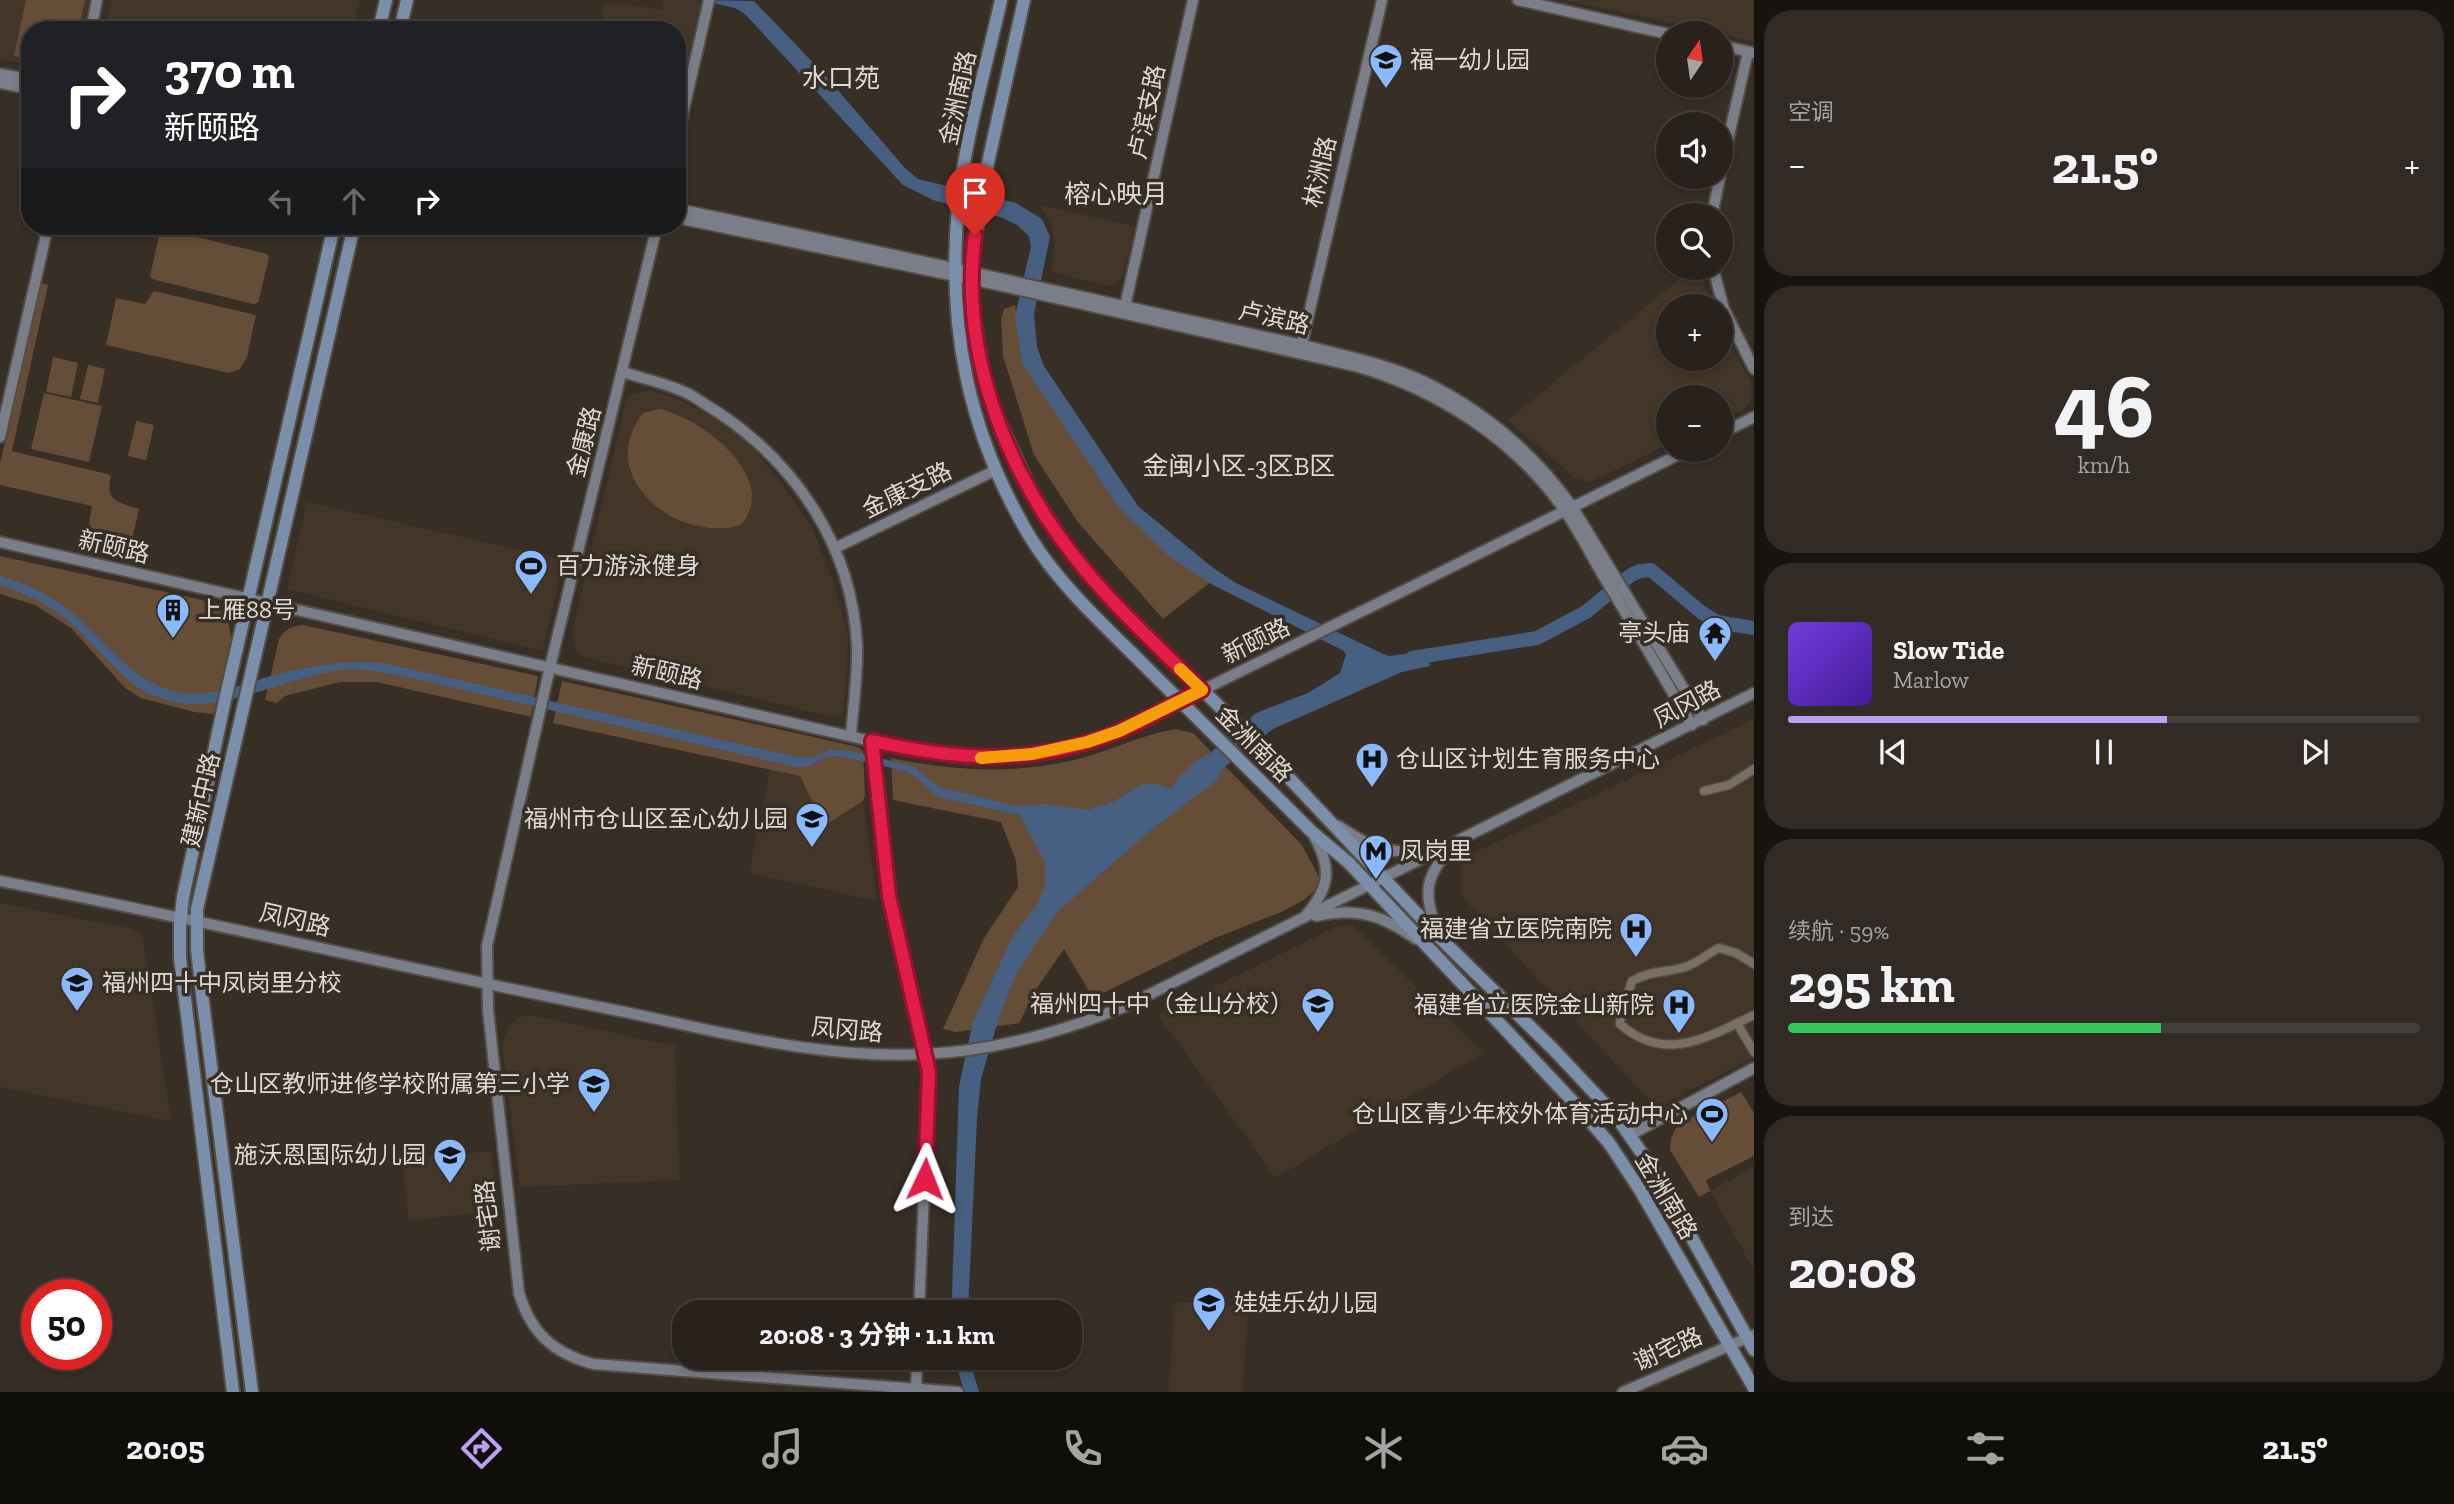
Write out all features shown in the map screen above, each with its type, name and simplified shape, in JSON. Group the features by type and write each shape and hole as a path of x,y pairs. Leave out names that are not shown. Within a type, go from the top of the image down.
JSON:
{"main road":[{"path":"381,21 386,0"},
{"path":"402,21 407,0"},
{"name":"金洲南路","path":"1001,0 958,208 956,272 959,342 976,418 996,470 1031,539 1085,605 1311,831 1349,863 1609,1143 1640,1190 1754,1388"},
{"name":"金洲南路","path":"1024,0 982,190 971,275 978,348 990,399 1031,491 1078,562 1114,602 1332,821 1440,938 1554,1049 1608,1108 1630,1135 1662,1184 1751,1336 1754,1350"},
{"name":"建新中路","path":"233,1392 181,969 180,916 225,700 332,235"},
{"name":"建新中路","path":"251,1392 202,994 197,920 352,235"}],"street":[{"path":"93,21 97,0"},
{"name":"卢滨支路","path":"1125,310 1193,0"},
{"name":"林洲路","path":"1300,350 1382,0"},
{"path":"1518,0 1656,31"},
{"path":"686,99 708,2"},
{"path":"1733,48 1751,52 1733,124"},
{"path":"0,74 21,78"},
{"path":"0,83 21,87"},
{"path":"686,211 956,272"},
{"path":"686,220 971,275"},
{"path":"0,437 46,235"},
{"name":"金康路","path":"550,667 655,235"},
{"name":"卢滨路","path":"971,275 1390,368 1465,404 1521,448 1549,478 1698,722"},
{"path":"1716,280 1724,309 1754,369"},
{"path":"623,372 688,394 743,429 774,457 800,486 835,548 847,587 857,647 851,736"},
{"path":"1733,428 1754,417"},
{"path":"1569,510 1665,462"},
{"name":"金康支路","path":"835,548 996,470"},
{"name":"新颐路","path":"0,542 872,741 950,756 1018,756 1058,749 1119,731 1569,510"},
{"name":"谢宅路","path":"550,667 487,946 486,984 497,1109 517,1285 529,1318 548,1343 568,1356 605,1366 958,1392"},
{"name":"凤冈路","path":"0,881 180,916 486,984 805,1048 857,1054 964,1051 1065,1029 1126,1006 1754,693"},
{"path":"872,741 889,896 929,1072 920,1300"},
{"path":"1704,791 1729,785 1754,769"},
{"path":"1332,821 1359,840 1384,850 1414,852 1455,844"},
{"path":"1303,919 1315,904 1326,879 1324,855 1311,831"},
{"path":"1440,938 1428,902 1428,885 1437,864 1455,844"},
{"path":"1303,919 1344,912 1370,914 1400,928 1424,945"},
{"path":"1754,964 1736,953 1719,948 1685,967 1641,976 1632,981 1620,1024 1638,1038 1650,1043 1669,1045 1695,1043 1754,1015"},
{"path":"1737,1023 1754,1052"},
{"path":"1630,1135 1754,1068"},
{"name":"谢宅路","path":"1623,1392 1751,1336"},
{"path":"916,1391 917,1370"}],"shaded area":[{"path":"0,0 89,0 85,21 21,21 21,63 0,59"},
{"path":"26,0 85,0 81,21 22,21"},
{"path":"111,0 359,0 355,21 107,21"},
{"path":"664,0 701,2 686,71 686,21 604,21 602,8 613,2 662,10"},
{"path":"1564,0 1754,0 1754,42 1733,36 1733,21 1663,21"},
{"path":"21,23 21,58 14,56"},
{"path":"1039,205 1134,226 1129,253 1117,283 1108,286 1050,272 1054,243 1052,226"},
{"path":"159,235 188,235 267,254 269,258 258,303 253,304 152,279 150,276"},
{"path":"1678,280 1702,280 1707,294 1661,294"},
{"path":"41,283 48,285 12,451 111,475 110,490 114,499 139,509 132,539 141,541 136,560 85,549 92,506 0,485 0,464"},
{"path":"154,291 256,315 247,357 240,369 229,373 106,345 116,298 145,304"},
{"path":"1656,298 1656,371 1733,371 1733,350 1751,382 1752,394 1749,403 1733,414 1733,385 1656,385 1656,451 1590,482 1575,478 1508,420"},
{"path":"1015,305 1024,362 1090,458 1211,582 1163,619 1077,521 1034,455 1003,356 1001,318 1004,309"},
{"path":"53,357 78,363 71,397 46,392"},
{"path":"88,365 105,369 98,403 80,399"},
{"path":"649,390 681,400 719,421 748,442 782,483 813,530 832,579 848,636 844,712 841,715 832,717 583,657 575,652 573,628 627,397"},
{"path":"44,393 102,406 89,462 31,449"},
{"path":"660,409 696,424 714,437 744,470 751,488 751,507 741,525 716,528 692,525 669,515 649,500 635,482 628,460 630,437 643,413"},
{"path":"136,421 154,425 146,460 128,456"},
{"path":"307,502 564,560 542,651 287,589"},
{"path":"0,556 202,600 220,610 229,624 231,639 214,714 194,712 141,698 125,688 71,628 35,605 0,594"},
{"path":"303,625 538,676 531,717 377,682 340,682 285,696 277,703 265,700 279,639 289,629"},
{"path":"562,681 858,747 863,751 865,796 863,801 824,826 800,776 553,723"},
{"name":"福建省立医院南院","path":"1754,719 1754,1057 1656,1108 1462,897 1461,859"},
{"path":"1176,729 1193,733 1302,845 1318,875 1319,881 1314,891 1304,900 1281,912 1215,938 1093,998 1064,949 1037,988 1019,1023 956,1032 943,1029 984,938 1018,887 1016,861 1001,822 893,800 891,758 965,769 1015,769 1089,756 1143,737"},
{"name":"福州市仓山区至心幼儿园","path":"770,769 800,776 824,825 863,801 877,901 749,873"},
{"name":"福州四十中凤岗里分校","path":"0,903 129,928 140,933 143,938 171,1121 0,1087"},
{"name":"福州四十中（金山分校）","path":"1353,925 1483,1053 1276,1178 1158,1015 1337,926"},
{"name":"仓山区教师进修学校附属第三小学","path":"530,1015 675,1046 679,1180 520,1187 502,1043 509,1026 521,1017"},
{"name":"仓山区青少年校外体育活动中心","path":"1741,1092 1754,1113 1754,1156 1706,1180 1710,1191 1699,1197 1670,1150 1671,1138 1677,1125"},
{"name":"施沃恩国际幼儿园","path":"491,1151 498,1210 409,1221 402,1160"},
{"path":"1754,1167 1754,1270 1710,1191"},
{"name":"娃娃乐幼儿园","path":"1179,1302 1243,1307 1248,1314 1242,1392 1169,1392 1174,1311"}],"water":[{"path":"700,0 754,1 823,73 905,168 918,179 1016,203 1042,219 1050,237 1034,314 1037,347 1044,366 1138,506 1212,567 1236,583 1389,656 1428,651 1430,666 1402,672 1273,729 1222,769 1217,780 1151,830 1057,912 1016,974 999,1017 981,1079 969,1300 952,1300 952,1295 959,1086 973,1021 1014,934 1039,902 1045,884 1045,863 1020,815 938,797 913,775 848,758 833,756 796,767 371,671 341,670 213,702 175,702 138,688 76,627 51,608 0,585 0,576 47,595 71,612 133,670 161,687 177,692 201,694 224,690 286,672 329,664 388,664 797,757 812,757 830,750 850,751 913,766 939,787 1016,806 1047,804 1087,810 1113,802 1140,785 1152,783 1171,789 1197,760 1209,754 1256,713 1308,693 1340,673 1346,655 1344,651 1213,585 1169,556 1119,508 1022,363 1015,316 1031,246 1029,236 1017,225 1003,218 933,200 903,185 745,14 735,8"},
{"path":"958,1370 973,1370 979,1392 964,1392"}],"waterway":[{"path":"1412,658 1537,638 1586,612 1631,575 1651,570 1717,622 1754,628"}],"slow traffic":[{"path":"981,758 1018,756 1073,746 1146,719 1202,690 1180,669"}],"place":[{"name":"福一幼儿园","path":"1386,90"},
{"name":"百力游泳健身","path":"531,596"},
{"name":"上雁88号","path":"173,640"},
{"name":"亭头庙","path":"1715,663"},
{"name":"仓山区计划生育服务中心","path":"1372,789"},
{"name":"福州市仓山区至心幼儿园","path":"812,849"},
{"name":"凤岗里","path":"1376,881"},
{"name":"福建省立医院南院","path":"1636,959"},
{"name":"福州四十中凤岗里分校","path":"77,1013"},
{"name":"福州四十中（金山分校）","path":"1318,1034"},
{"name":"福建省立医院金山新院","path":"1679,1035"},
{"name":"仓山区教师进修学校附属第三小学","path":"594,1114"},
{"name":"仓山区青少年校外体育活动中心","path":"1712,1144"},
{"name":"施沃恩国际幼儿园","path":"450,1185"},
{"name":"娃娃乐幼儿园","path":"1209,1333"}],"district":[{"name":"水口苑","path":"841,78"},
{"name":"榕心映月","path":"1116,194"},
{"name":"金闽小区-3区B区","path":"1239,466"}],"route":[{"path":"925,1179 929,1072 889,896 872,741 961,757 1004,757 1046,752 1119,731 1202,690 1078,562 1053,528 1021,472 990,399 980,361 971,271 975,235"}]}
